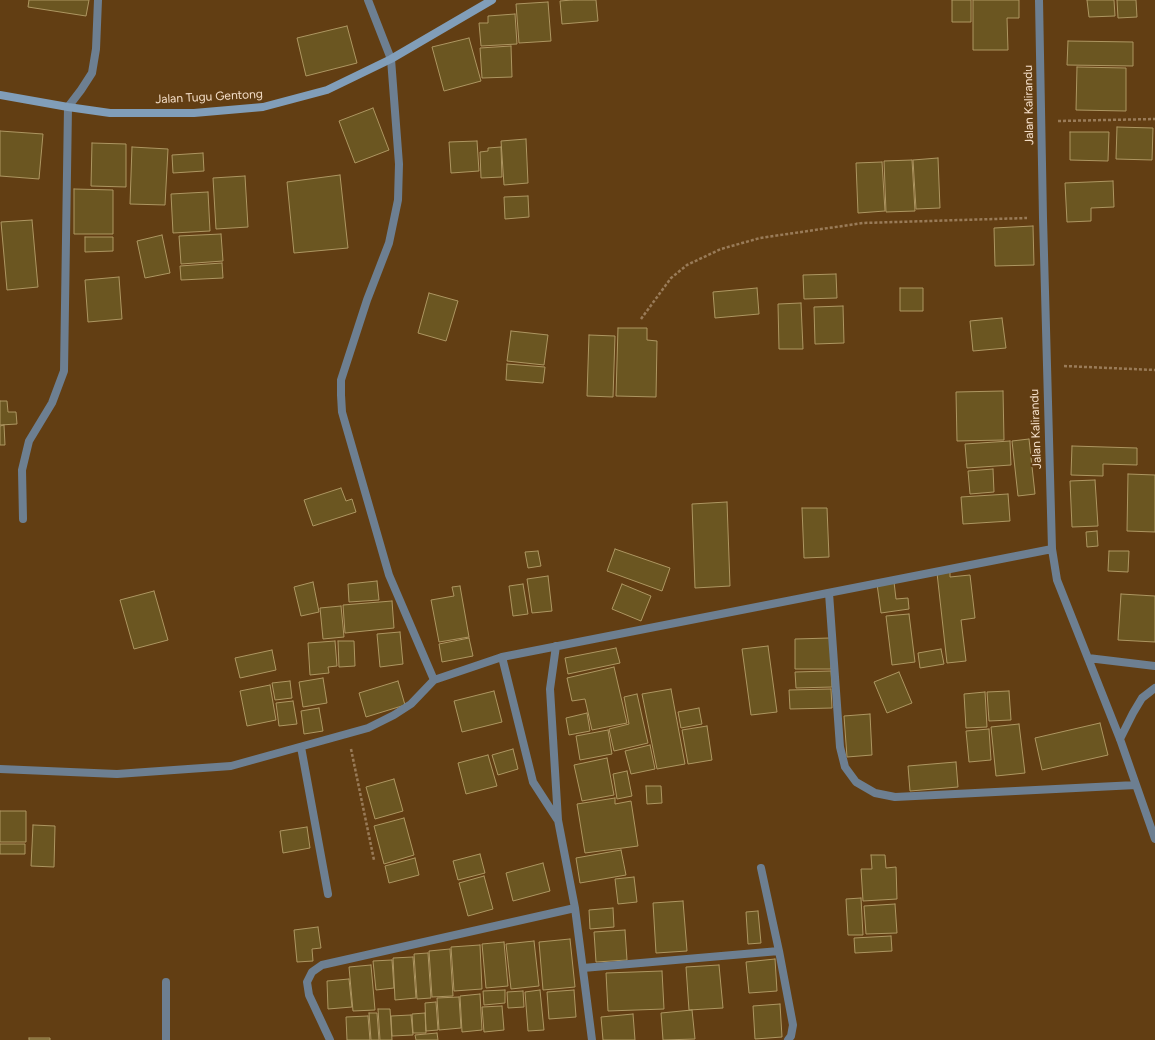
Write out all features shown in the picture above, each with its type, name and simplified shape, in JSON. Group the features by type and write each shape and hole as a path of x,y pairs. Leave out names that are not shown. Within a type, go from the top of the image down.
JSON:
{"main road":[{"name":"Jalan Tugu Gentong","path":"0,95 110,113 194,113 263,108 327,90 390,59 492,0"}],"street":[{"path":"23,519 22,470 29,441 52,403 64,371 68,107 92,73 96,49 98,0"},
{"path":"368,0 390,59 399,164 398,200 389,243 367,300 341,380 342,412 389,575 434,680"},
{"name":"Jalan Kalirandu","path":"1039,0 1046,366 1052,549 1057,580 1120,740 1155,839"},
{"path":"0,769 117,774 231,766 368,728 394,715 411,704 434,680 502,657 1052,549"},
{"path":"829,593 840,747 845,767 856,782 875,793 895,797 1136,785"},
{"path":"556,646 550,689 558,820 575,908 592,1040"},
{"path":"502,657 533,782 558,820"},
{"path":"1088,658 1155,666"},
{"path":"1120,740 1142,698 1155,688"},
{"path":"301,747 328,894"},
{"path":"761,868 780,951 793,1024 791,1036 788,1040"},
{"path":"330,1040 309,995 307,982 312,972 322,965 575,908"},
{"path":"583,968 780,951"},
{"path":"166,982 166,1040"}],"path":[{"path":"1041,122 1155,119"},
{"path":"641,319 671,278 687,265 721,249 760,238 863,223 1043,218"},
{"path":"1046,366 1155,370"},
{"path":"348,734 374,860"}],"building":[{"path":"29,0 89,0 86,16 28,7"},
{"path":"596,0 598,21 562,24 560,1"},
{"path":"952,0 971,0 971,22 952,22"},
{"path":"973,0 1019,0 1019,18 1007,18 1008,50 973,50"},
{"path":"1087,0 1114,0 1115,16 1089,17"},
{"path":"1117,0 1136,0 1137,17 1118,18"},
{"path":"548,2 551,41 519,43 516,4"},
{"path":"515,14 517,44 481,46 479,23 488,23 488,16"},
{"path":"347,26 357,63 306,76 297,38"},
{"path":"469,38 481,81 444,91 432,47"},
{"path":"1068,41 1133,42 1133,66 1067,65"},
{"path":"511,46 512,77 482,78 480,48"},
{"path":"1077,67 1126,68 1126,111 1076,110"},
{"path":"373,108 389,150 355,163 339,121"},
{"path":"1117,127 1153,128 1152,160 1116,159"},
{"path":"0,131 43,134 39,179 0,176"},
{"path":"1070,132 1109,132 1108,161 1070,160"},
{"path":"526,139 528,183 504,185 501,141"},
{"path":"477,141 479,171 451,173 449,142"},
{"path":"92,143 126,144 126,187 91,186"},
{"path":"132,147 168,149 165,205 130,204"},
{"path":"501,147 502,177 481,178 480,152 488,151 488,148"},
{"path":"203,153 204,171 173,173 172,155"},
{"path":"938,158 940,208 916,209 913,160"},
{"path":"912,160 915,211 886,212 884,161"},
{"path":"882,162 885,211 858,213 856,163"},
{"path":"340,175 348,248 294,253 287,182"},
{"path":"245,176 248,227 216,229 213,178"},
{"path":"1113,181 1114,207 1091,208 1091,221 1067,222 1065,183"},
{"path":"74,189 113,190 113,234 74,234"},
{"path":"208,192 210,231 173,233 171,194"},
{"path":"528,196 529,217 505,219 504,197"},
{"path":"32,220 38,287 7,290 1,222"},
{"path":"1033,226 1034,265 995,266 994,228"},
{"path":"221,234 223,261 181,264 179,236"},
{"path":"162,235 170,273 145,278 137,241"},
{"path":"85,237 113,237 113,251 85,252"},
{"path":"222,263 223,278 181,280 180,266"},
{"path":"836,274 837,298 804,299 803,275"},
{"path":"119,277 122,319 88,322 85,280"},
{"path":"757,288 759,314 715,318 713,292"},
{"path":"900,288 923,288 923,311 900,311"},
{"path":"429,293 458,301 446,341 418,333"},
{"path":"801,303 803,349 779,349 778,304"},
{"path":"843,306 844,343 815,344 814,307"},
{"path":"1002,318 1006,348 973,351 970,321"},
{"path":"618,328 647,328 647,340 657,341 656,397 616,396"},
{"path":"511,331 548,335 544,365 507,361"},
{"path":"589,335 615,336 613,397 587,396"},
{"path":"507,364 545,367 543,383 506,380"},
{"path":"1003,391 1004,440 957,441 956,392"},
{"path":"0,401 7,401 8,412 16,412 17,424 0,425"},
{"path":"4,425 5,445 0,445 0,426"},
{"path":"1029,439 1035,494 1018,496 1012,441"},
{"path":"1010,441 1011,465 967,468 965,444"},
{"path":"1072,446 1137,448 1137,465 1103,464 1103,476 1071,475"},
{"path":"993,469 994,492 970,494 968,471"},
{"path":"1128,474 1155,475 1155,532 1127,531"},
{"path":"1095,480 1098,526 1072,527 1070,481"},
{"path":"341,488 346,501 352,499 356,512 313,526 304,500"},
{"path":"1008,494 1010,521 963,524 961,497"},
{"path":"727,502 730,586 695,588 692,504"},
{"path":"802,508 827,508 829,557 804,558"},
{"path":"1097,531 1098,546 1087,547 1086,532"},
{"path":"615,549 670,568 662,591 607,571"},
{"path":"538,551 541,566 528,568 525,552"},
{"path":"1109,551 1129,551 1128,572 1108,571"},
{"path":"950,572 950,577 970,575 975,618 961,620 966,661 947,663 937,573"},
{"path":"548,576 552,611 532,613 527,579"},
{"path":"377,581 379,600 349,602 348,584"},
{"path":"313,582 319,612 301,616 294,587"},
{"path":"894,582 896,599 908,598 909,609 881,613 877,584"},
{"path":"523,584 528,614 513,616 509,586"},
{"path":"622,584 651,596 641,621 612,609"},
{"path":"460,586 469,637 439,642 431,600 454,596 452,587"},
{"path":"154,591 168,640 134,649 120,600"},
{"path":"1121,594 1155,596 1155,642 1118,640"},
{"path":"392,601 394,628 345,633 343,605"},
{"path":"341,606 344,637 323,639 320,608"},
{"path":"909,614 915,662 892,665 886,616"},
{"path":"400,632 403,664 380,667 377,634"},
{"path":"469,638 473,656 442,662 439,644"},
{"path":"830,638 831,669 795,669 795,639"},
{"path":"335,641 337,666 328,667 329,673 310,675 308,643"},
{"path":"338,641 354,641 355,666 339,667"},
{"path":"768,646 777,712 751,715 742,649"},
{"path":"616,648 620,663 568,674 565,658"},
{"path":"941,649 944,664 920,668 918,653"},
{"path":"272,650 276,670 240,678 235,658"},
{"path":"614,667 627,723 592,730 585,699 572,701 567,678"},
{"path":"831,671 832,687 796,688 795,672"},
{"path":"899,672 912,703 887,713 874,682"},
{"path":"323,678 327,703 303,707 299,682"},
{"path":"290,681 292,698 275,700 272,683"},
{"path":"398,681 405,705 366,717 359,693"},
{"path":"270,685 276,720 247,726 240,691"},
{"path":"671,689 685,764 657,769 642,694"},
{"path":"831,689 832,708 790,709 789,690"},
{"path":"494,691 502,722 462,732 454,701"},
{"path":"1009,691 1011,720 989,721 987,692"},
{"path":"985,692 987,727 966,728 964,694"},
{"path":"637,694 648,743 614,751 609,729 629,724 624,697"},
{"path":"293,701 297,724 279,726 276,703"},
{"path":"319,708 323,731 304,734 301,711"},
{"path":"699,708 702,724 681,728 678,712"},
{"path":"587,713 590,731 569,735 566,718"},
{"path":"870,714 872,755 847,757 844,716"},
{"path":"1100,723 1108,755 1042,770 1035,738"},
{"path":"1019,724 1025,773 996,776 991,727"},
{"path":"707,726 712,760 688,764 682,730"},
{"path":"989,729 991,760 969,762 966,731"},
{"path":"608,730 612,754 580,760 576,736"},
{"path":"650,745 655,769 631,774 625,751"},
{"path":"513,749 518,769 498,775 492,755"},
{"path":"488,755 497,786 466,794 458,763"},
{"path":"607,758 614,795 582,801 574,765"},
{"path":"956,762 958,787 910,791 908,766"},
{"path":"627,771 632,796 617,799 613,774"},
{"path":"394,779 403,811 375,819 366,787"},
{"path":"646,786 661,786 662,803 647,804"},
{"path":"615,798 615,804 631,801 638,846 585,853 577,804"},
{"path":"0,811 26,811 26,842 0,842"},
{"path":"404,818 414,855 384,864 374,826"},
{"path":"33,825 55,826 54,867 31,866"},
{"path":"307,827 310,848 283,853 280,831"},
{"path":"0,844 25,844 25,854 0,854"},
{"path":"621,850 626,875 580,883 576,858"},
{"path":"480,854 485,873 458,880 453,861"},
{"path":"871,855 885,855 886,868 896,867 897,899 863,901 861,869 872,869"},
{"path":"415,858 419,875 389,883 385,866"},
{"path":"543,863 550,891 513,901 506,873"},
{"path":"484,876 493,909 468,916 459,883"},
{"path":"634,877 637,902 618,904 615,879"},
{"path":"861,898 863,935 848,935 846,899"},
{"path":"683,901 687,951 656,953 653,903"},
{"path":"895,904 897,933 866,934 864,906"},
{"path":"613,908 614,927 590,929 589,910"},
{"path":"758,911 761,943 748,944 746,912"},
{"path":"318,927 321,948 312,949 313,961 297,962 294,930"},
{"path":"625,930 627,960 596,962 594,932"},
{"path":"891,936 892,951 855,953 854,938"},
{"path":"570,939 575,987 543,990 539,942"},
{"path":"534,941 539,986 511,989 506,944"},
{"path":"504,942 508,986 486,988 482,944"},
{"path":"480,945 482,989 454,991 451,947"},
{"path":"450,949 453,996 432,997 429,951"},
{"path":"428,953 431,998 417,999 414,954"},
{"path":"413,957 416,998 395,1000 393,958"},
{"path":"775,959 777,991 749,993 746,962"},
{"path":"392,960 394,988 376,990 373,961"},
{"path":"371,965 375,1010 353,1011 349,967"},
{"path":"719,965 723,1008 689,1010 686,967"},
{"path":"662,971 664,1009 608,1011 606,973"},
{"path":"349,979 352,1007 328,1009 327,981"},
{"path":"505,990 505,1003 484,1005 483,991"},
{"path":"540,990 544,1030 528,1031 525,992"},
{"path":"574,990 576,1017 549,1019 547,992"},
{"path":"523,991 524,1007 508,1008 507,992"},
{"path":"480,994 482,1030 462,1032 460,996"},
{"path":"459,997 461,1028 439,1030 437,998"},
{"path":"436,1002 438,1030 426,1031 425,1003"},
{"path":"780,1004 782,1037 755,1039 753,1006"},
{"path":"502,1006 504,1030 484,1032 482,1007"},
{"path":"378,1009 390,1009 392,1040 380,1040"},
{"path":"692,1010 695,1039 663,1040 661,1013"},
{"path":"369,1013 377,1013 379,1040 371,1040"},
{"path":"425,1013 426,1033 413,1033 412,1014"},
{"path":"633,1014 635,1040 603,1040 601,1017"},
{"path":"411,1015 413,1035 392,1036 391,1016"},
{"path":"368,1016 370,1040 347,1040 346,1017"},
{"path":"437,1033 438,1040 416,1040 415,1035"},
{"path":"29,1038 50,1038 50,1040 29,1040"}]}
